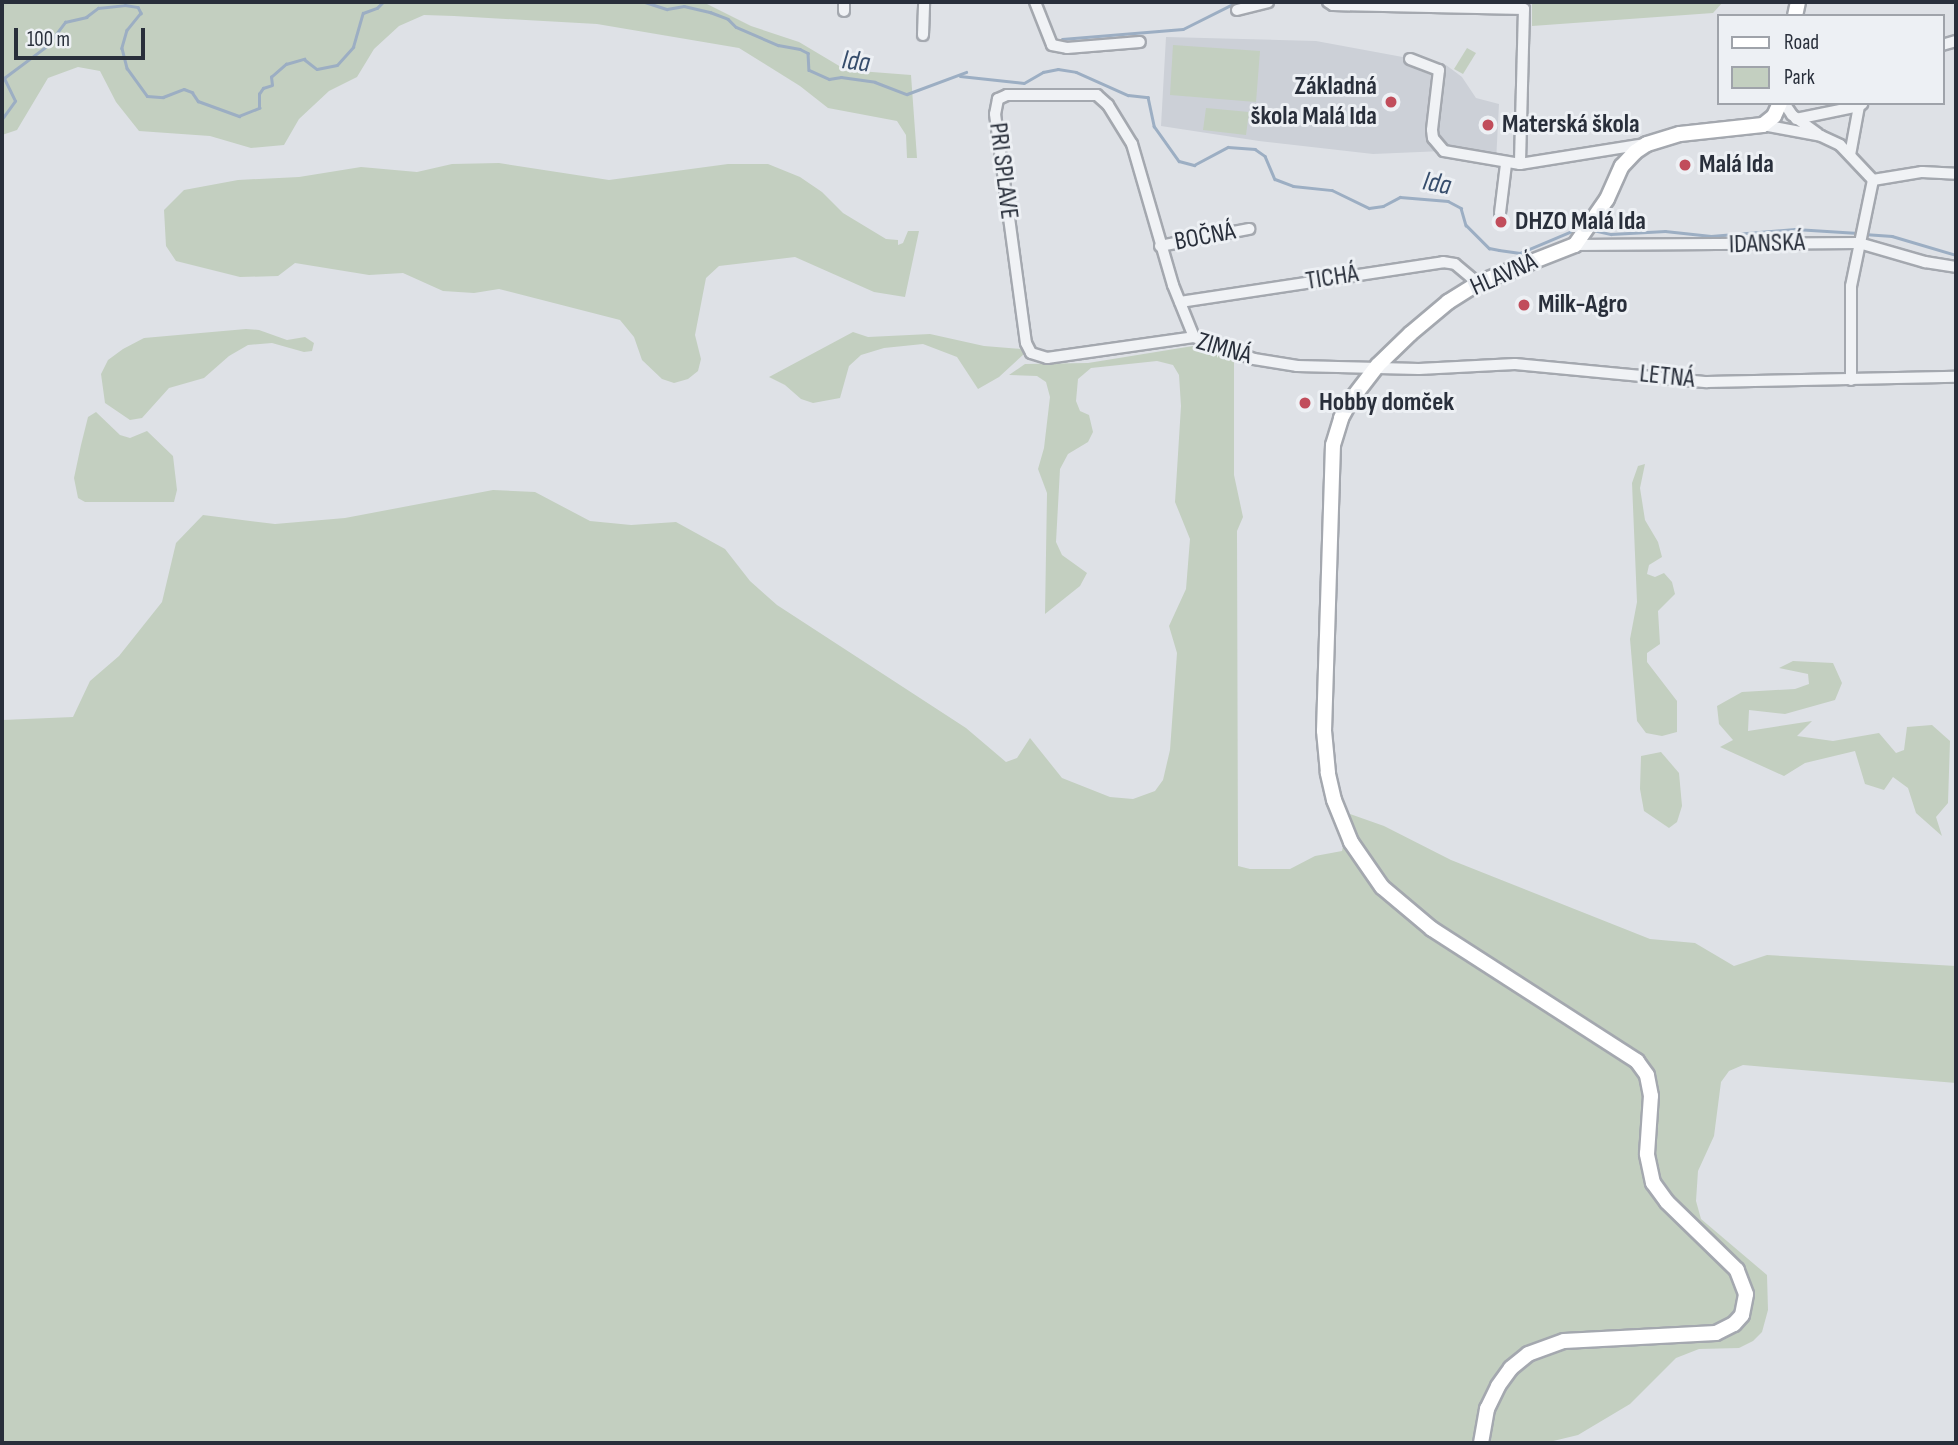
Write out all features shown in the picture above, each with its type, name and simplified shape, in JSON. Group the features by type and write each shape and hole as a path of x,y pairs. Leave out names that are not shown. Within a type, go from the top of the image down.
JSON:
{"main road":[{"path":"1580,239 1593,221 1622,153 1680,134 1763,125 1774,116 1781,105"},
{"name":"HLAVNÁ","path":"1481,1443 1487,1409 1497,1387 1511,1368 1528,1354 1564,1341 1716,1333 1734,1324 1742,1315 1745,1304 1745,1284 1729,1261 1667,1202 1653,1183 1647,1154 1651,1096 1647,1075 1637,1061 1432,929 1382,887 1351,842 1334,800 1328,773 1324,731 1331,454 1335,436 1351,400 1378,365 1429,316 1478,283 1580,239"}],"street":[{"path":"923,36 924,2"},
{"path":"1035,2 1052,45 1066,48 1140,42"},
{"path":"1237,10 1268,2"},
{"path":"1328,2 1333,5 1524,9 1520,164"},
{"path":"1410,59 1439,70 1432,121 1433,138 1449,153 1506,164 1520,164 1622,153"},
{"name":"PRI SPLAVE","path":"1031,353 1026,343 995,114 998,99 1007,96 1097,95 1121,121 1132,144 1160,246 1194,337"},
{"path":"1784,105 1796,119 1850,155 1873,180"},
{"path":"1796,119 1861,105 1850,155"},
{"path":"1763,125 1821,136"},
{"path":"1500,213 1506,164"},
{"path":"1873,180 1922,172 1956,174"},
{"path":"1851,380 1851,286 1873,180"},
{"name":"BOČNÁ","path":"1160,246 1249,229"},
{"name":"IDANSKÁ","path":"1580,239 1860,241 1925,262 1956,267"},
{"name":"TICHÁ","path":"1180,302 1443,262 1455,264 1478,283"},
{"name":"ZIMNÁ","path":"1031,353 1059,358 1194,337 1229,352 1282,364 1378,365"},
{"name":"LETNÁ","path":"1378,365 1419,369 1515,364 1707,382 1956,377"}],"shaded area":[{"path":"1166,37 1316,41 1446,65 1462,77 1476,98 1499,104 1496,162 1443,151 1373,154 1161,126"}],"green space":[{"path":"2,2 703,2 751,26 799,42 846,70 911,75 917,158 907,158 906,135 897,121 828,108 800,86 739,48 597,24 424,15 399,26 374,49 357,77 329,91 299,119 284,145 251,148 210,136 139,131 116,102 100,71 78,67 48,78 17,130 2,135"},
{"path":"1532,2 1723,2 1713,13 1532,26"},
{"path":"1173,45 1260,51 1256,102 1170,95"},
{"path":"1467,48 1476,53 1463,74 1454,69"},
{"path":"1206,108 1249,112 1246,135 1203,130"},
{"path":"499,163 609,180 728,164 768,164 800,177 822,192 843,213 886,239 898,240 898,245 903,243 908,231 919,231 905,297 874,292 795,257 719,266 706,278 695,335 701,359 698,371 688,379 674,383 662,379 642,360 634,337 620,320 499,289 474,293 443,291 403,273 369,275 295,263 278,276 240,277 176,261 166,246 164,210 184,190 238,180 299,177 361,167 417,172 452,164"},
{"path":"259,330 287,340 305,337 314,343 312,351 304,352 272,343 248,345 229,356 204,378 169,388 142,418 130,420 105,403 101,374 108,360 123,349 144,338"},
{"path":"853,332 868,337 930,334 984,346 1021,349 1024,354 999,377 978,389 957,357 923,344 884,348 861,355 849,366 840,398 813,403 801,399 785,385 769,377"},
{"path":"1193,346 1234,360 1234,475 1243,517 1237,531 1238,866 1250,869 1290,869 1315,856 1342,851 1350,814 1384,826 1451,860 1650,939 1695,943 1734,966 1767,955 1956,966 1956,1083 1743,1065 1729,1071 1721,1082 1714,1136 1698,1171 1696,1201 1701,1219 1767,1275 1768,1310 1762,1332 1753,1341 1739,1348 1699,1349 1676,1358 1630,1404 1578,1435 1545,1443 2,1443 2,720 73,717 90,681 119,656 162,602 176,543 203,515 275,524 345,518 493,490 535,492 590,521 631,525 676,522 725,549 750,581 777,605 966,728 1006,762 1017,758 1030,738 1062,778 1110,797 1133,799 1155,791 1163,780 1170,750 1177,653 1169,626 1186,589 1190,539 1175,502 1181,406 1179,375 1173,365 1157,361 1091,368 1078,379 1076,401 1080,411 1089,415 1093,432 1088,442 1068,454 1060,469 1056,542 1062,555 1087,573 1080,586 1045,614 1047,493 1038,469 1044,448 1050,397 1046,382 1037,376 1009,375 1025,364 1088,363"},
{"path":"96,412 120,435 130,438 147,431 173,456 177,490 174,502 85,502 78,498 74,478 88,417"},
{"path":"1645,464 1640,488 1645,520 1658,542 1662,557 1649,565 1647,574 1655,577 1664,573 1672,582 1675,594 1658,611 1660,644 1647,653 1647,662 1677,701 1677,732 1662,736 1646,733 1637,721 1630,639 1637,602 1632,483 1638,466"},
{"path":"1793,661 1833,663 1842,683 1835,700 1785,714 1749,710 1748,731 1812,721 1797,736 1833,741 1879,733 1896,753 1904,750 1907,727 1932,725 1950,741 1948,803 1936,817 1942,836 1916,813 1908,788 1893,777 1884,790 1865,784 1855,751 1805,763 1784,776 1720,747 1733,740 1719,724 1717,706 1742,692 1795,689 1809,684 1808,674 1779,668"},
{"path":"1661,752 1679,773 1682,806 1677,822 1669,828 1644,811 1640,789 1641,756"}],"waterway":[{"name":"Ida","path":"2,119 15,101 4,78 47,46 65,22 86,17 98,8 125,5 138,7 141,13 127,30 122,48 127,68 147,96 163,97 184,89 192,92 198,101 239,116 259,108 259,94 263,88 272,85 271,77 286,64 304,59 317,69 337,65 353,47 363,13 377,8 383,2"},
{"name":"Ida","path":"645,2 667,9 684,6 710,12 728,19 736,27 778,45 800,49 808,53 809,70 829,79 841,77 875,82 907,94 966,72"},
{"path":"1062,39 1183,29 1237,2"},
{"name":"Ida","path":"960,76 1024,83 1043,72 1058,69 1076,72 1128,95 1148,97 1154,126 1179,161 1194,165 1228,147 1255,149 1265,156 1275,179 1293,186 1332,190 1369,208 1383,206 1400,197 1448,201 1461,208 1466,225 1489,248 1520,253 1579,228"},
{"name":"Ida","path":"1593,230 1611,234 1665,231 1711,236 1795,229 1858,233"},
{"name":"Ida","path":"1864,234 1892,236 1956,255"}],"place":[{"name":"Základná škola Malá Ida","path":"1391,102"},
{"name":"Materská škola","path":"1488,125"},
{"name":"Malá Ida","path":"1685,165"},
{"name":"DHZO Malá Ida","path":"1501,222"},
{"name":"Milk-Agro","path":"1524,305"},
{"name":"Hobby domček","path":"1305,403"}]}
